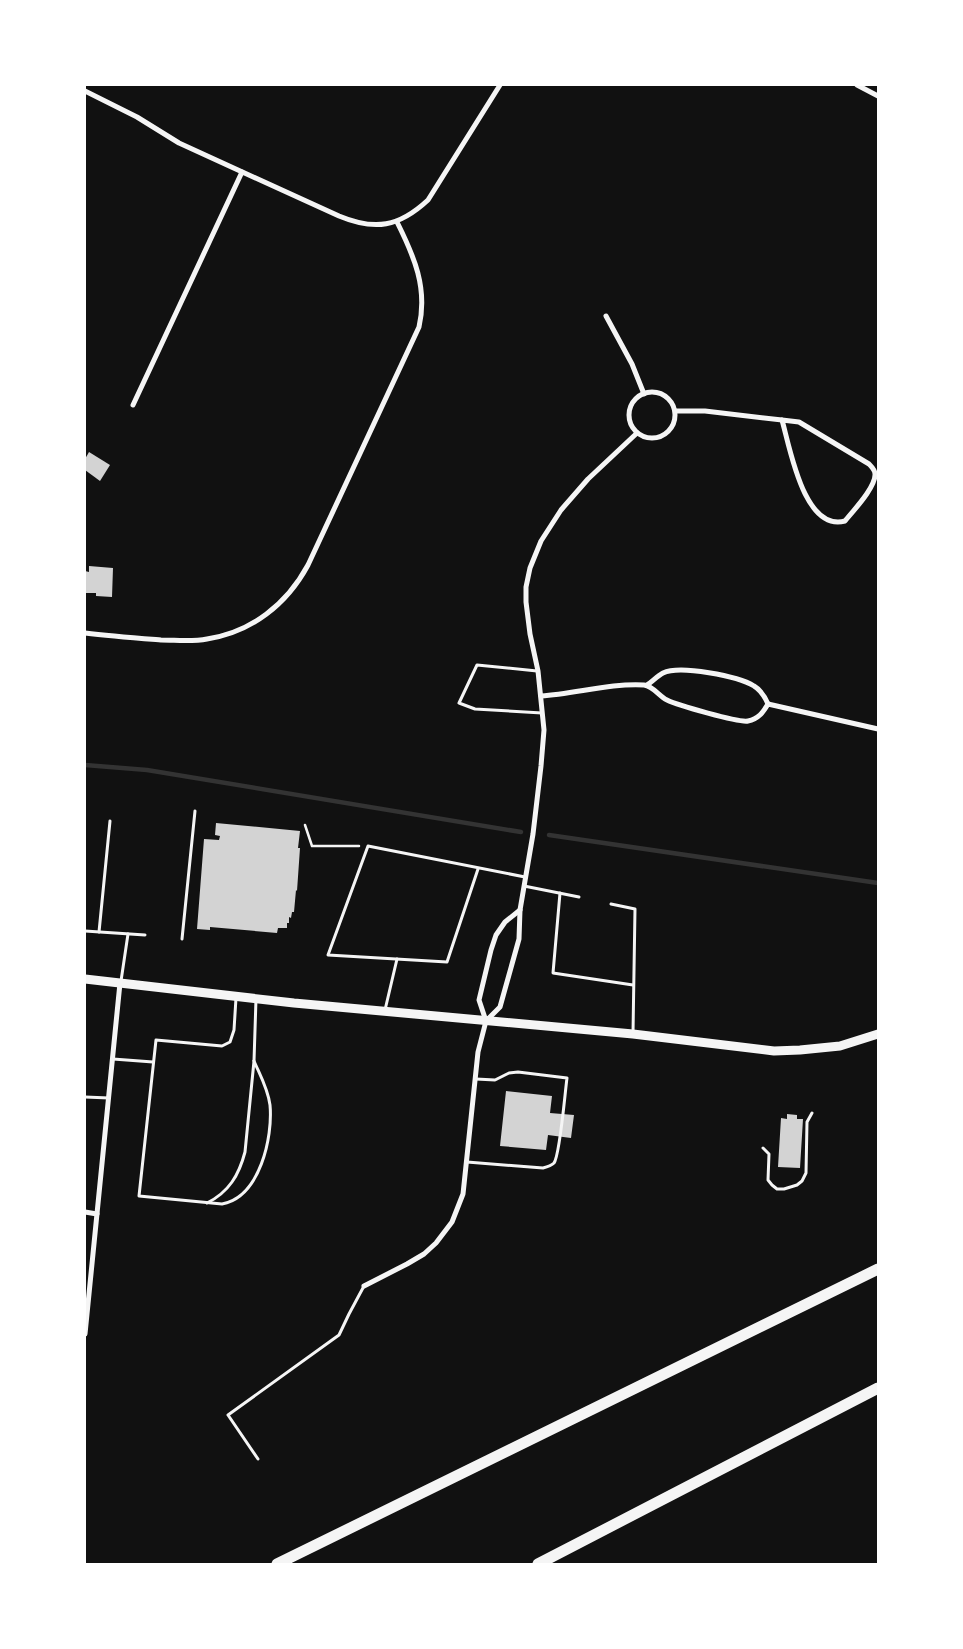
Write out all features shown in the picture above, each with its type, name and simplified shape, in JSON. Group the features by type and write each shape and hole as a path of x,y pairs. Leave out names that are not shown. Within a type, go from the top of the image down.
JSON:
{"highway":[{"path":"276,1564 878,1270"},
{"path":"538,1564 878,1388"}],"main road":[{"path":"85,979 385,1012 633,1034 774,1051 840,1046 878,1034"}],"street":[{"path":"85,91 137,117 178,142 242,172 354,223 371,225 397,222 414,212 432,195 500,85"},
{"path":"857,85 878,96"},
{"path":"134,405 242,172"},
{"path":"85,633 127,638 184,641 207,640 232,633 260,619 276,607 293,589 308,564 419,327 422,286 397,222"},
{"path":"606,316 632,364 644,394"},
{"path":"654,392 662,394 673,404 675,411 673,426 669,432 655,439 647,438 637,433 630,423 630,408 634,401 644,394 654,392"},
{"path":"675,411 705,411 782,420 799,422 869,464 876,473 874,482 845,521 834,523 826,520 814,509 807,499 796,471 782,420"},
{"path":"364,1286 424,1254 444,1234 457,1214 463,1194 478,1052 486,1021 500,1007 519,939 520,910 532,837 544,739 541,696 530,634 526,587 534,556 561,510 588,479 637,433"},
{"path":"541,696 608,686 647,685 663,673 691,670 725,676 754,686 765,696 768,704"},
{"path":"647,685 667,700 736,721 748,721 761,716 768,704"},
{"path":"768,704 878,729"},
{"path":"486,1021 479,1000 490,950 496,934 504,922 520,910"},
{"path":"85,1334 120,982"},
{"path":"85,1212 97,1214"}],"lane":[{"path":"538,671 477,665 459,703 475,709 543,713"},
{"path":"182,939 195,811"},
{"path":"99,932 110,821"},
{"path":"478,868 447,962 328,955 368,846 525,877"},
{"path":"524,886 579,897"},
{"path":"560,893 553,973 633,985"},
{"path":"611,904 635,908 633,1034"},
{"path":"85,932 145,935"},
{"path":"120,982 128,934"},
{"path":"385,1012 397,959"},
{"path":"236,996 232,1039 230,1042 222,1046 156,1040 139,1196 222,1204 230,1203 240,1197 256,1176 268,1146 270,1105 266,1089 254,1062"},
{"path":"207,1203 218,1197 236,1177 245,1152 254,1062 256,998"},
{"path":"113,1059 153,1062"},
{"path":"466,1162 543,1168 549,1167 554,1163 567,1078 518,1072 508,1073 495,1080 475,1079"},
{"path":"85,1096 109,1098"},
{"path":"763,1148 769,1154 768,1180 772,1185 778,1189 797,1185 802,1181 806,1173 807,1122 812,1113"},
{"path":"258,1459 228,1416 340,1335 364,1286"}],"path":[{"path":"305,825 312,846 368,846"}],"building":[{"path":"89,452 110,465 100,481 85,470 85,459"},
{"path":"89,566 113,568 112,597 96,596 96,593 85,593 85,571 89,572"},
{"path":"216,823 300,831 297,891 294,912 292,912 291,918 289,917 287,928 278,928 277,933 210,927 210,930 197,929 204,839 219,840 220,836 215,835"},
{"path":"506,1091 552,1096 550,1113 574,1115 571,1138 548,1135 546,1150 500,1146"},
{"path":"787,1114 797,1115 797,1119 803,1119 800,1168 778,1167 781,1118 787,1119"}],"waterway":[{"path":"85,765 147,770 521,832"},
{"path":"549,835 878,883"}]}
